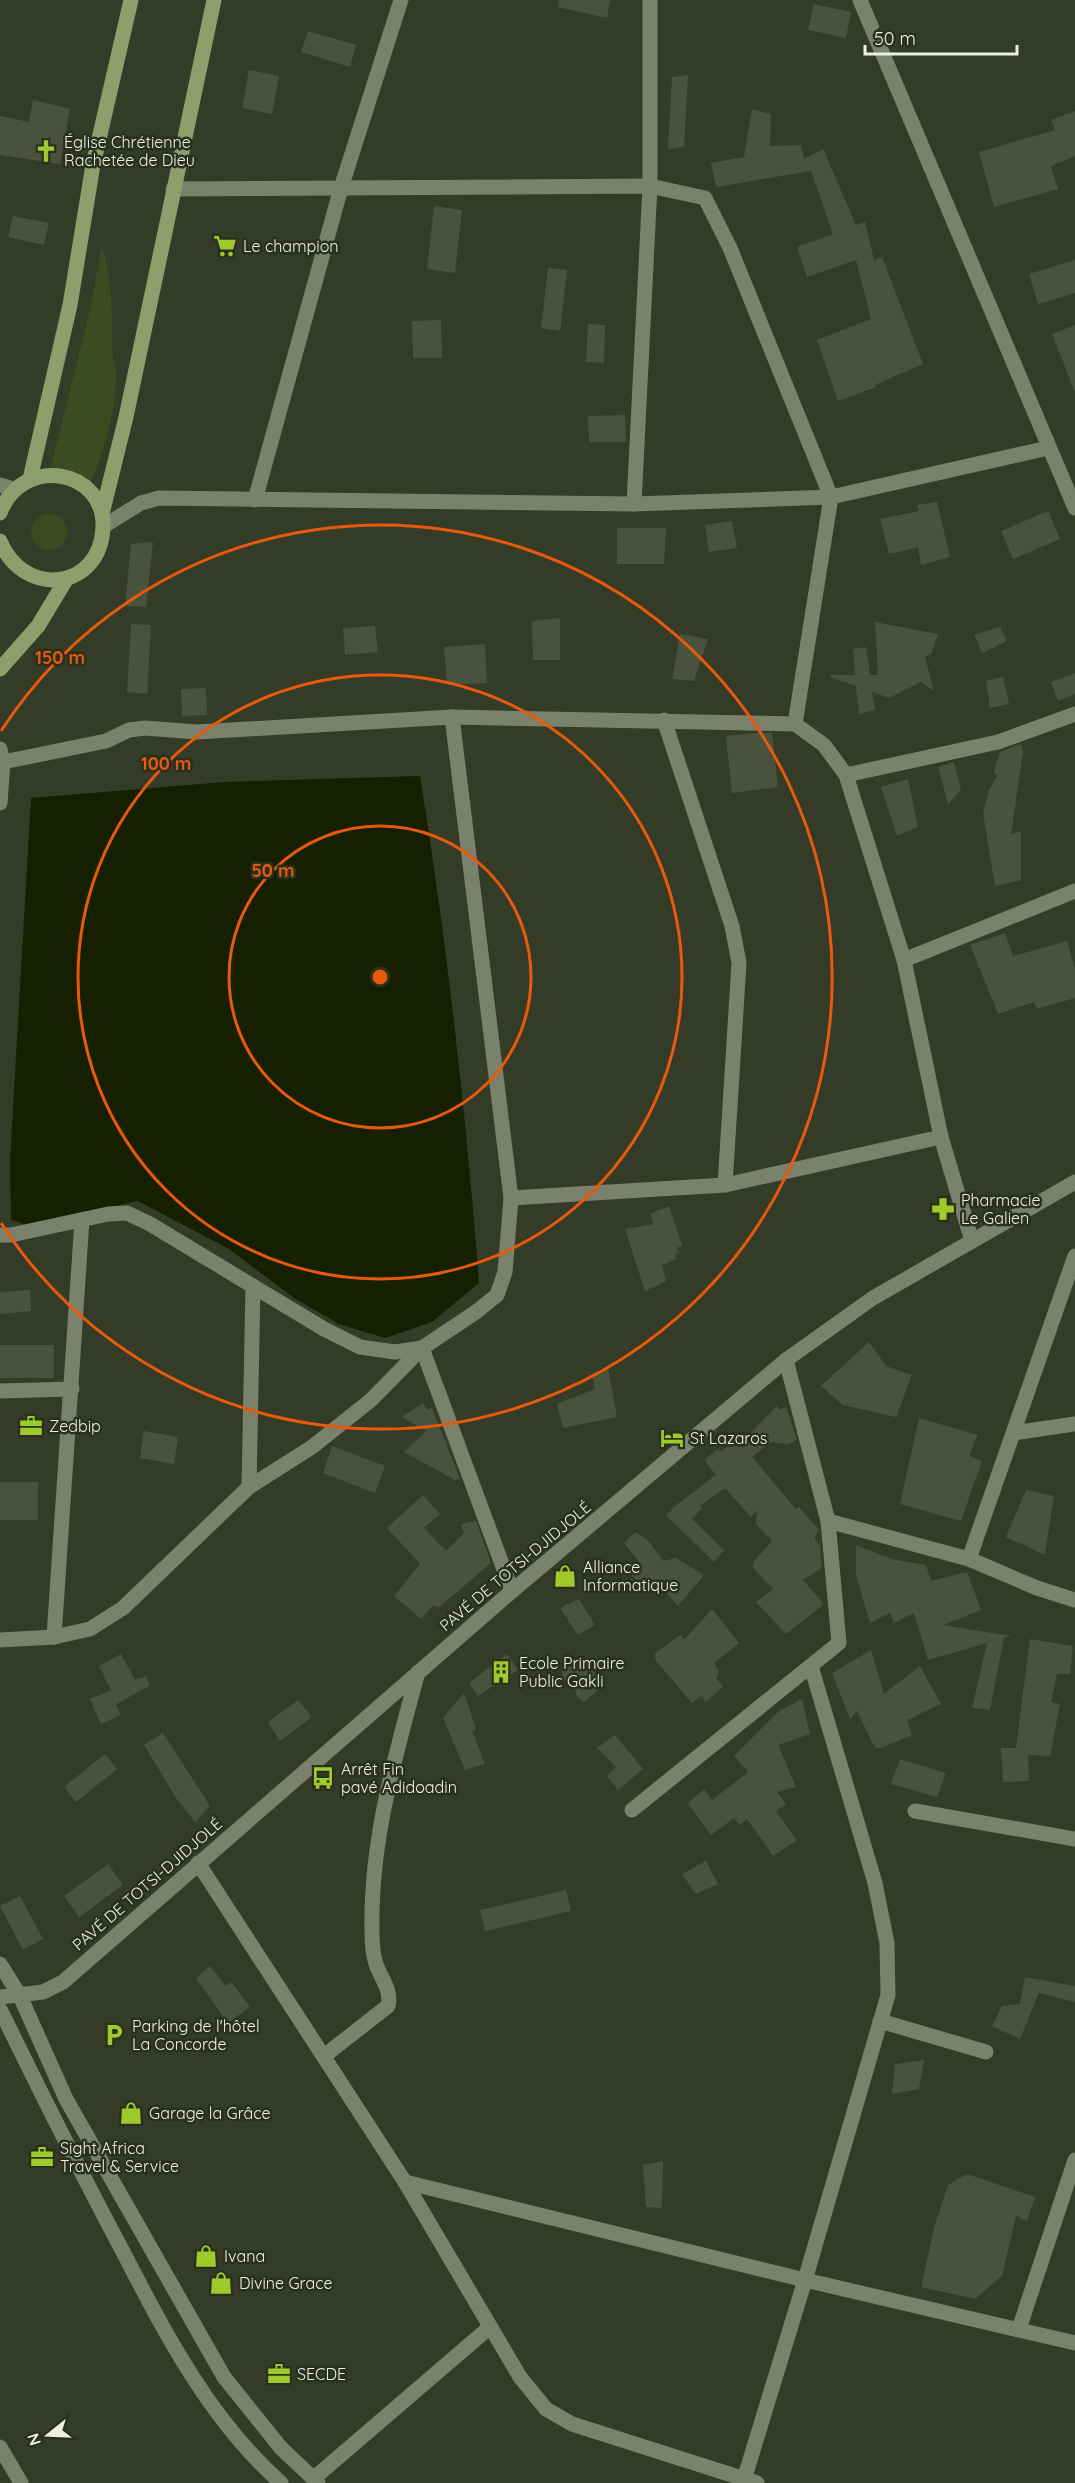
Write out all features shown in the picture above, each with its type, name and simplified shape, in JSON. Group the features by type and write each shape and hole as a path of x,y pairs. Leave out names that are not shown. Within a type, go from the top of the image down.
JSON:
{"main road":[{"path":"30,479 70,305 93,165 131,0"},
{"path":"0,542 6,555 17,569 33,578 50,581 67,578 82,570 94,558 102,543 103,520 214,0"},
{"path":"0,513 7,487 51,474 68,477 83,485 95,498 103,520"},
{"path":"0,669 38,626 67,578"}],"street":[{"path":"255,500 341,188 401,0"},
{"path":"634,504 650,186 650,0"},
{"path":"860,0 1075,508"},
{"path":"173,189 650,186 705,198 730,248 831,498 795,724"},
{"path":"103,520 141,503 159,498 634,504 831,498 1048,448"},
{"path":"846,775 998,742 1075,714"},
{"path":"0,1640 54,1638 90,1629 123,1608 249,1487 312,1448 371,1400 422,1348 497,1295 505,1272 511,1198 452,717"},
{"path":"0,803 1,755 106,741 137,728 197,732 452,717 795,724 824,745 846,775 904,960 941,1137 972,1241"},
{"path":"664,720 732,926 739,963 725,1185"},
{"path":"904,960 1075,891"},
{"path":"511,1198 725,1185 941,1137"},
{"name":"PAVÉ DE TOTSI-DJIDJOLÉ","path":"0,1997 43,1992 63,1982 512,1591 786,1360 873,1298 1075,1182"},
{"path":"0,1234 11,1235 108,1214 127,1213 360,1347 394,1352 422,1348"},
{"path":"54,1638 82,1220"},
{"path":"969,1559 1075,1256"},
{"path":"249,1487 253,1286"},
{"path":"422,1348 512,1591"},
{"path":"632,1810 839,1642 828,1521 786,1360"},
{"path":"0,1391 72,1389"},
{"path":"1014,1433 1075,1424"},
{"path":"828,1521 969,1559 1037,1588 1075,1600"},
{"path":"198,1863 405,2182 520,2377 546,2409 572,2424 748,2482 888,1995 887,1953 877,1893 811,1666"},
{"path":"324,2056 388,2006 390,1995 376,1963 372,1934 374,1862 387,1788 418,1672"},
{"path":"915,1810 1075,1839"},
{"path":"0,1964 20,1996 66,2098 224,2377 281,2448 315,2481 490,2327"},
{"path":"0,2009 66,2145 193,2379 223,2421 259,2463 281,2483"},
{"path":"880,2021 986,2052"},
{"path":"1020,2329 1075,2160"},
{"path":"405,2182 805,2280 1075,2343"},
{"path":"0,2447 21,2483"}],"shaded area":[{"path":"102,246 111,293 112,346 116,374 114,404 108,433 89,485 81,477 72,473 50,470 88,318"},
{"path":"49,514 62,519 67,532 62,545 49,550 36,545 31,532 36,519"},
{"path":"420,776 455,1029 479,1283 432,1322 385,1338 339,1324 294,1298 229,1249 138,1201 26,1225 11,1220 10,1161 31,798 225,782"}],"building":[{"path":"559,0 610,0 607,18 558,7"},
{"path":"814,4 851,12 846,38 808,30"},
{"path":"308,31 356,45 350,67 301,52"},
{"path":"249,70 279,76 272,114 242,108"},
{"path":"688,75 684,147 668,149 672,77"},
{"path":"33,100 70,109 60,164 0,155 0,116 29,122"},
{"path":"752,109 771,114 770,146 801,145 804,159 823,149 856,225 865,222 874,260 882,257 923,364 875,385 876,387 838,401 817,340 871,319 856,260 807,277 797,247 833,234 811,171 716,187 711,163 744,157"},
{"path":"1075,111 1075,156 1051,166 1058,189 994,207 979,152 1055,130 1051,120"},
{"path":"434,206 462,210 455,273 427,269"},
{"path":"13,216 49,223 44,245 8,237"},
{"path":"1075,260 1075,293 1038,304 1029,274"},
{"path":"548,268 567,270 560,331 541,328"},
{"path":"441,320 442,358 413,358 412,321"},
{"path":"588,324 605,325 604,363 586,362"},
{"path":"1075,325 1075,390 1074,390 1052,334"},
{"path":"625,415 626,442 589,442 588,416"},
{"path":"937,502 950,557 921,565 918,547 889,554 880,519 919,511 917,505"},
{"path":"1048,511 1060,539 1013,559 1001,531"},
{"path":"732,521 737,548 709,552 705,525"},
{"path":"617,528 666,528 664,564 617,564"},
{"path":"153,542 146,607 125,606 131,544"},
{"path":"560,618 560,660 533,660 532,621"},
{"path":"875,622 938,634 931,654 925,657 934,691 921,682 889,698 872,692 875,710 859,714 856,686 830,677 830,675 855,675 853,649 866,647 870,675 878,675"},
{"path":"131,624 151,625 147,694 127,692"},
{"path":"375,626 378,652 345,655 343,628"},
{"path":"1000,627 1007,641 982,653 974,635"},
{"path":"680,634 708,639 694,681 672,679"},
{"path":"485,644 487,683 447,685 444,647"},
{"path":"1075,673 1075,694 1058,701 1051,682"},
{"path":"1003,677 1009,704 990,708 986,681"},
{"path":"206,688 207,715 182,716 181,689"},
{"path":"772,733 778,787 732,793 726,736"},
{"path":"1021,744 1023,752 1011,834 1021,831 1021,880 995,886 983,812 989,790 997,776 994,771 1000,752"},
{"path":"954,762 961,790 948,804 938,767"},
{"path":"908,779 918,827 897,836 881,787"},
{"path":"1005,933 1013,956 1067,941 1075,969 1075,998 1036,1009 1034,1002 998,1014 970,945"},
{"path":"669,1206 682,1245 677,1248 680,1253 675,1254 676,1259 662,1265 666,1281 645,1291 625,1229 654,1224 650,1214"},
{"path":"30,1290 31,1311 0,1314 0,1292"},
{"path":"869,1342 886,1366 912,1375 896,1417 843,1405 821,1386"},
{"path":"0,1345 54,1345 54,1378 0,1378"},
{"path":"608,1369 617,1417 563,1428 557,1404 595,1389 592,1374"},
{"path":"423,1403 428,1410 432,1408 460,1479 455,1480 404,1452 426,1431 402,1417"},
{"path":"777,1406 780,1410 786,1407 797,1440 788,1444 771,1442 752,1457 796,1509 799,1507 819,1530 814,1538 820,1546 822,1568 803,1580 824,1604 786,1634 756,1602 773,1589 753,1568 754,1561 772,1541 756,1524 757,1510 751,1517 725,1488 700,1506 702,1508 692,1519 724,1550 714,1562 666,1515 716,1475 704,1460 718,1449 720,1452 738,1439 742,1442"},
{"path":"919,1418 978,1435 969,1456 982,1461 961,1521 900,1504"},
{"path":"144,1431 178,1437 174,1464 140,1458"},
{"path":"332,1446 385,1466 375,1493 323,1473"},
{"path":"0,1482 38,1482 38,1520 0,1520"},
{"path":"1026,1490 1054,1496 1045,1555 1006,1537"},
{"path":"423,1495 440,1514 424,1528 446,1551 464,1533 461,1524 476,1521 491,1563 438,1608 433,1605 421,1619 394,1596 420,1564 387,1528"},
{"path":"635,1532 648,1540 663,1561 676,1558 704,1575 678,1606 656,1581 644,1589 632,1575 641,1564 624,1543"},
{"path":"856,1545 891,1559 926,1565 931,1581 967,1572 981,1610 943,1625 1011,1636 1004,1638 990,1710 972,1708 987,1643 928,1660 914,1613 894,1623 890,1613 870,1623 856,1575"},
{"path":"579,1599 595,1625 578,1635 560,1608"},
{"path":"712,1609 739,1643 714,1663 719,1672 716,1678 723,1686 706,1702 702,1696 692,1703 656,1661 654,1654 680,1635 685,1639"},
{"path":"1030,1639 1073,1646 1070,1674 1057,1674 1051,1702 1060,1704 1050,1756 1028,1755 1029,1781 1003,1782 1001,1748 1016,1748"},
{"path":"871,1650 884,1694 920,1666 941,1704 907,1720 912,1735 881,1748 875,1748 857,1711 850,1719 832,1673"},
{"path":"121,1654 135,1680 146,1676 150,1686 116,1704 121,1715 101,1724 90,1699 111,1690 99,1666"},
{"name":"Ecole Primaire Public Gakli","path":"507,1654 518,1670 478,1696 469,1683"},
{"path":"586,1657 602,1687 584,1702 563,1679 562,1671"},
{"path":"464,1693 476,1729 472,1731 485,1764 465,1770 443,1718"},
{"path":"802,1699 810,1734 778,1745 796,1787 777,1792 786,1804 776,1811 797,1840 773,1856 747,1819 740,1825 734,1818 711,1835 688,1803 704,1789 712,1800 748,1772 734,1756 779,1711"},
{"path":"298,1700 312,1717 280,1741 268,1722"},
{"path":"163,1733 210,1806 195,1822 176,1798 144,1745"},
{"path":"615,1735 643,1769 618,1790 607,1776 616,1767 597,1748"},
{"path":"105,1754 117,1769 76,1802 64,1787"},
{"path":"900,1759 946,1773 937,1797 891,1784"},
{"path":"706,1861 718,1884 696,1894 682,1874"},
{"path":"108,1864 123,1885 79,1917 64,1896"},
{"path":"566,1890 571,1911 485,1931 480,1910"},
{"path":"20,1896 43,1939 23,1950 0,1906"},
{"path":"210,1966 226,1986 231,1982 250,2007 228,2023 196,1978"},
{"path":"1025,1977 1075,1986 1075,2002 1039,1993 1020,2039 992,2026 1002,2006 1020,2004"},
{"path":"924,2060 919,2089 892,2094 895,2064"},
{"path":"663,2161 662,2208 646,2207 643,2165"},
{"path":"967,2174 1035,2197 1027,2221 1016,2216 1002,2276 975,2299 921,2287 934,2228 948,2185"}],"place":[{"name":"Église Chrétienne Rachetée de Dieu","path":"46,151"},
{"name":"Le champion","path":"225,246"},
{"name":"Pharmacie Le Galien","path":"943,1209"},
{"name":"Zedbip","path":"31,1426"},
{"name":"St Lazaros","path":"672,1438"},
{"name":"Alliance Informatique","path":"565,1576"},
{"name":"Ecole Primaire Public Gakli","path":"501,1672"},
{"name":"Arrêt Fin pavé Adidoadin","path":"323,1778"},
{"name":"Parking de l'hôtel La Concorde","path":"114,2035"},
{"name":"Garage la Grâce","path":"131,2113"},
{"name":"Sight Africa Travel & Service","path":"42,2157"},
{"name":"Ivana","path":"206,2256"},
{"name":"Divine Grace","path":"221,2283"},
{"name":"SECDE","path":"279,2374"}]}
